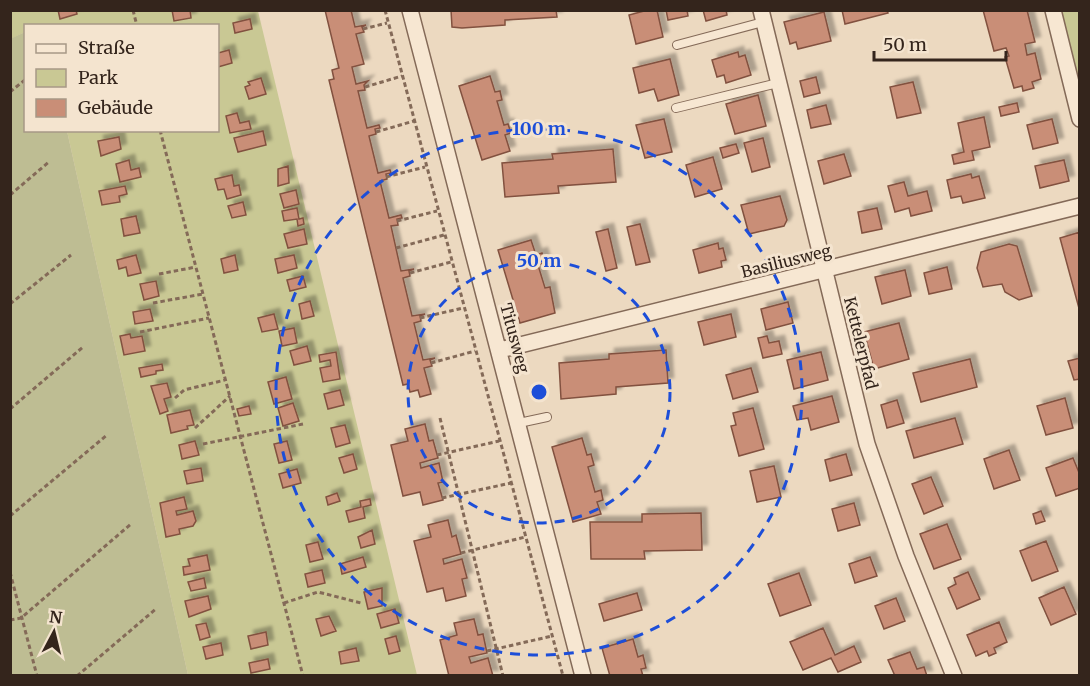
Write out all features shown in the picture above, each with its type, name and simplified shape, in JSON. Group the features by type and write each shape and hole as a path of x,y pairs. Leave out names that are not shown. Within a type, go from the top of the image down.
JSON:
{"street":[{"name":"Titusweg","path":"410,10 583,675"},
{"path":"1053,10 1080,119"},
{"name":"Kettelerpfad","path":"762,16 867,444 906,556 954,675"},
{"name":"Basiliusweg","path":"500,351 1080,206"}],"lane":[{"path":"677,45 762,16"},
{"path":"676,108 778,83"},
{"path":"519,423 547,417"}],"path":[{"path":"385,10 563,675"},
{"path":"363,29 388,22"},
{"path":"365,87 402,76"},
{"path":"10,92 24,81"},
{"path":"376,132 414,121"},
{"path":"161,132 303,675"},
{"path":"10,195 50,161"},
{"path":"386,177 426,166"},
{"path":"397,221 437,211"},
{"path":"396,248 444,236"},
{"path":"10,304 71,255"},
{"path":"410,273 451,262"},
{"path":"159,274 196,267"},
{"path":"153,303 203,294"},
{"path":"420,318 463,308"},
{"path":"140,332 209,318"},
{"path":"10,409 83,347"},
{"path":"431,363 475,351"},
{"path":"175,398 184,390 225,380"},
{"path":"195,428 230,396"},
{"path":"440,418 503,675"},
{"path":"203,444 303,424"},
{"path":"10,516 107,435"},
{"path":"437,455 499,441"},
{"path":"442,498 511,483"},
{"path":"10,620 21,618 131,524"},
{"path":"461,553 525,537"},
{"path":"10,572 37,675"},
{"path":"284,603 318,592 361,603"},
{"path":"77,675 157,608"},
{"path":"487,651 552,636"}],"green space":[{"path":"10,11 258,11 417,675 188,675 67,132 219,132 219,24 24,24 24,32 11,39"},
{"path":"1059,11 1079,11 1079,98"},
{"path":"24,32 24,132 67,132 188,675 11,675 10,39"}],"building":[{"path":"58,10 76,10 77,14 60,19"},
{"path":"172,10 190,10 191,18 174,21"},
{"path":"325,10 351,10 355,27 366,25 362,27 364,32 356,34 364,64 352,67 356,84 368,81 364,85 365,90 358,91 367,128 379,125 380,128 375,129 376,134 369,136 378,173 390,170 391,173 386,174 387,179 380,181 389,218 401,215 402,218 397,219 398,225 391,226 401,271 414,269 409,271 410,276 403,278 412,316 425,314 420,316 421,321 414,323 423,360 435,358 430,360 432,366 424,368 431,394 420,397 418,390 410,392 408,384 403,385 329,80 334,79 332,70 339,68"},
{"path":"451,10 556,10 557,17 505,20 505,25 462,28 452,27"},
{"path":"657,10 663,37 636,44 629,15"},
{"path":"666,10 687,10 688,16 668,20"},
{"path":"703,10 726,10 727,15 706,21"},
{"path":"842,10 887,10 888,13 845,24"},
{"path":"983,10 1027,10 1035,42 1025,44 1027,55 1035,53 1041,79 1032,82 1034,88 1023,91 1022,86 1014,88 1005,57 1009,56 1006,48 994,51"},
{"path":"824,12 831,41 798,49 796,42 790,44 784,22"},
{"path":"250,19 252,29 235,33 233,23"},
{"path":"229,50 232,63 219,67 219,53"},
{"path":"738,52 739,57 745,55 751,75 726,83 724,75 717,77 712,60"},
{"path":"670,59 679,95 658,101 654,89 639,93 633,68"},
{"path":"490,76 495,92 500,91 502,100 497,101 504,125 508,124 511,133 505,135 510,151 482,160 459,86"},
{"path":"816,77 820,93 804,97 800,81"},
{"path":"261,78 266,94 249,99 245,87 250,85 248,82"},
{"path":"913,82 921,113 897,118 890,87"},
{"path":"758,95 766,126 735,134 726,104"},
{"path":"1017,103 1019,112 1001,116 999,107"},
{"path":"826,105 831,124 811,128 807,110"},
{"path":"237,113 240,123 249,121 251,129 230,133 226,116"},
{"path":"984,117 990,147 972,151 974,160 954,164 952,155 964,152 958,123"},
{"path":"664,119 672,152 645,158 636,125"},
{"path":"1052,119 1058,143 1033,149 1027,125"},
{"path":"263,131 266,145 238,152 234,138"},
{"path":"119,137 121,149 101,156 98,141"},
{"path":"763,138 770,167 752,172 744,143"},
{"path":"736,144 739,153 723,158 720,148"},
{"path":"613,149 616,182 558,186 559,193 505,197 502,163 553,159 552,154"},
{"path":"844,154 851,176 824,184 818,161"},
{"path":"713,157 722,189 695,197 686,165"},
{"path":"129,160 131,170 139,168 141,177 120,182 116,164"},
{"path":"1064,160 1069,181 1040,188 1035,166"},
{"path":"288,166 289,183 278,186 278,169"},
{"path":"971,174 972,178 979,176 985,198 963,203 961,196 951,198 947,180"},
{"path":"232,175 234,186 239,185 241,195 227,199 224,189 218,190 215,179"},
{"path":"904,182 908,196 927,191 932,211 911,216 909,208 895,212 888,186"},
{"path":"125,186 127,194 119,196 120,202 102,205 99,191"},
{"path":"296,190 299,204 284,208 280,194"},
{"path":"780,196 787,220 784,226 749,234 741,205"},
{"path":"243,202 246,215 232,218 228,206"},
{"path":"297,208 299,219 303,218 304,224 298,226 297,219 284,221 282,211"},
{"path":"877,208 882,229 862,233 858,212"},
{"path":"136,216 140,233 124,236 121,219"},
{"path":"640,224 650,262 636,265 627,227"},
{"path":"304,229 307,244 288,248 284,234"},
{"path":"608,229 617,268 606,271 596,232"},
{"path":"1080,232 1080,312 1060,238"},
{"path":"531,240 536,255 542,253 545,263 538,265 545,288 550,287 555,313 520,323 498,250"},
{"path":"718,243 719,249 723,248 726,260 721,261 722,267 699,273 693,250"},
{"path":"1009,244 1017,246 1032,296 1019,300 1005,292 1002,284 983,287 977,268 981,252"},
{"path":"136,255 141,273 128,276 126,267 119,269 117,260"},
{"path":"235,255 238,270 224,273 221,259"},
{"path":"294,255 297,268 278,273 275,259"},
{"path":"947,267 952,289 929,294 924,273"},
{"path":"905,270 911,296 882,304 875,277"},
{"path":"303,276 306,287 290,291 287,280"},
{"path":"156,281 159,296 144,300 140,284"},
{"path":"310,301 314,316 302,319 299,304"},
{"path":"788,302 793,323 766,330 761,309"},
{"path":"150,309 153,321 135,324 133,312"},
{"path":"274,314 278,329 262,332 258,318"},
{"path":"731,314 736,337 704,345 698,322"},
{"path":"899,323 909,359 874,369 864,332"},
{"path":"294,328 297,343 282,346 279,331"},
{"path":"130,334 131,338 142,336 145,351 124,355 120,336"},
{"path":"767,336 769,343 779,341 782,354 763,358 758,338"},
{"path":"307,346 311,361 294,365 290,351"},
{"path":"666,350 668,383 616,387 616,394 561,399 559,363 609,359 609,354"},
{"path":"336,352 340,379 323,382 320,368 331,366 330,360 320,362 319,355"},
{"path":"821,352 828,380 794,389 787,360"},
{"path":"1080,358 1080,379 1074,380 1068,361"},
{"path":"970,359 977,387 921,402 913,373"},
{"path":"162,364 163,370 141,377 139,368"},
{"path":"751,368 758,392 733,399 726,375"},
{"path":"286,377 292,399 274,404 268,382"},
{"path":"167,383 171,397 164,399 168,411 160,414 151,386"},
{"path":"340,390 344,405 328,409 324,394"},
{"path":"832,396 839,422 811,430 808,418 797,420 793,406"},
{"path":"1065,398 1073,428 1046,435 1037,406"},
{"path":"897,400 904,423 887,428 881,405"},
{"path":"293,403 299,421 283,426 278,408"},
{"path":"249,406 251,414 239,416 237,409"},
{"path":"753,408 764,449 739,456 731,426 736,425 733,413"},
{"path":"190,410 194,425 187,426 188,429 171,433 167,415"},
{"path":"955,418 963,444 914,458 906,431"},
{"path":"425,424 429,441 433,440 438,458 420,463 421,468 439,463 443,482 438,483 443,500 423,505 420,492 403,496 391,445 408,441 405,429"},
{"path":"345,425 350,443 336,447 331,428"},
{"path":"582,438 587,455 591,454 594,465 588,467 595,492 601,490 603,500 597,502 601,514 573,522 552,447"},
{"path":"195,441 199,455 182,459 179,445"},
{"path":"287,441 292,460 279,463 274,444"},
{"path":"1009,450 1020,480 994,489 984,459"},
{"path":"353,454 357,469 344,473 339,458"},
{"path":"846,454 852,475 830,481 825,460"},
{"path":"1073,458 1080,475 1080,488 1056,496 1046,468"},
{"path":"774,466 781,497 757,502 750,471"},
{"path":"201,468 203,481 187,484 184,471"},
{"path":"297,469 301,483 283,488 279,474"},
{"path":"931,477 943,506 924,514 912,484"},
{"path":"337,493 340,501 328,505 326,497"},
{"path":"184,497 187,509 176,511 177,515 193,511 196,521 193,526 179,529 180,534 166,537 160,503"},
{"path":"370,499 371,505 363,507 365,518 349,522 346,511 361,507 360,501"},
{"path":"854,503 860,525 838,531 832,509"},
{"path":"1041,511 1045,521 1036,524 1033,514"},
{"path":"701,513 702,550 644,551 645,559 591,559 590,522 642,522 642,514"},
{"path":"448,520 452,537 456,535 461,554 443,559 444,564 462,559 467,578 462,579 466,596 446,601 443,588 427,592 414,541 431,537 428,525"},
{"path":"947,524 961,559 934,569 920,534"},
{"path":"372,530 375,544 361,548 358,537"},
{"path":"1046,541 1058,571 1032,581 1020,551"},
{"path":"318,542 323,559 310,562 306,545"},
{"path":"207,555 210,570 184,575 183,567 190,566 188,559"},
{"path":"363,557 366,567 342,574 340,564"},
{"path":"870,557 877,576 855,583 849,564"},
{"path":"322,570 325,583 308,587 305,574"},
{"path":"968,572 980,599 957,609 948,588 956,584 954,578"},
{"path":"799,573 811,605 780,616 768,584"},
{"path":"204,578 206,588 191,591 188,582"},
{"path":"1064,587 1076,614 1051,625 1039,598"},
{"path":"382,588 382,606 368,609 364,592"},
{"path":"637,593 642,610 604,621 599,604"},
{"path":"208,596 211,609 189,617 185,601"},
{"path":"896,598 905,621 884,629 875,606"},
{"path":"395,609 399,623 381,628 377,614"},
{"path":"329,616 336,631 321,636 316,619"},
{"path":"474,619 478,635 483,634 487,653 469,657 471,663 488,658 493,676 449,676 440,640 457,635 454,623"},
{"path":"999,622 1007,642 994,648 996,653 989,656 987,651 976,656 967,635"},
{"path":"206,623 210,637 200,640 196,625"},
{"path":"823,628 835,655 854,646 861,662 838,672 831,658 803,670 790,642"},
{"path":"266,632 268,645 251,649 248,636"},
{"path":"396,636 400,651 389,654 385,639"},
{"path":"633,639 638,657 643,655 646,668 641,669 643,676 610,676 602,648"},
{"path":"221,643 223,655 206,659 203,647"},
{"path":"356,648 359,661 341,664 339,652"},
{"path":"910,652 917,669 924,667 927,676 895,676 888,660"},
{"path":"268,659 270,669 251,673 249,663"}]}
